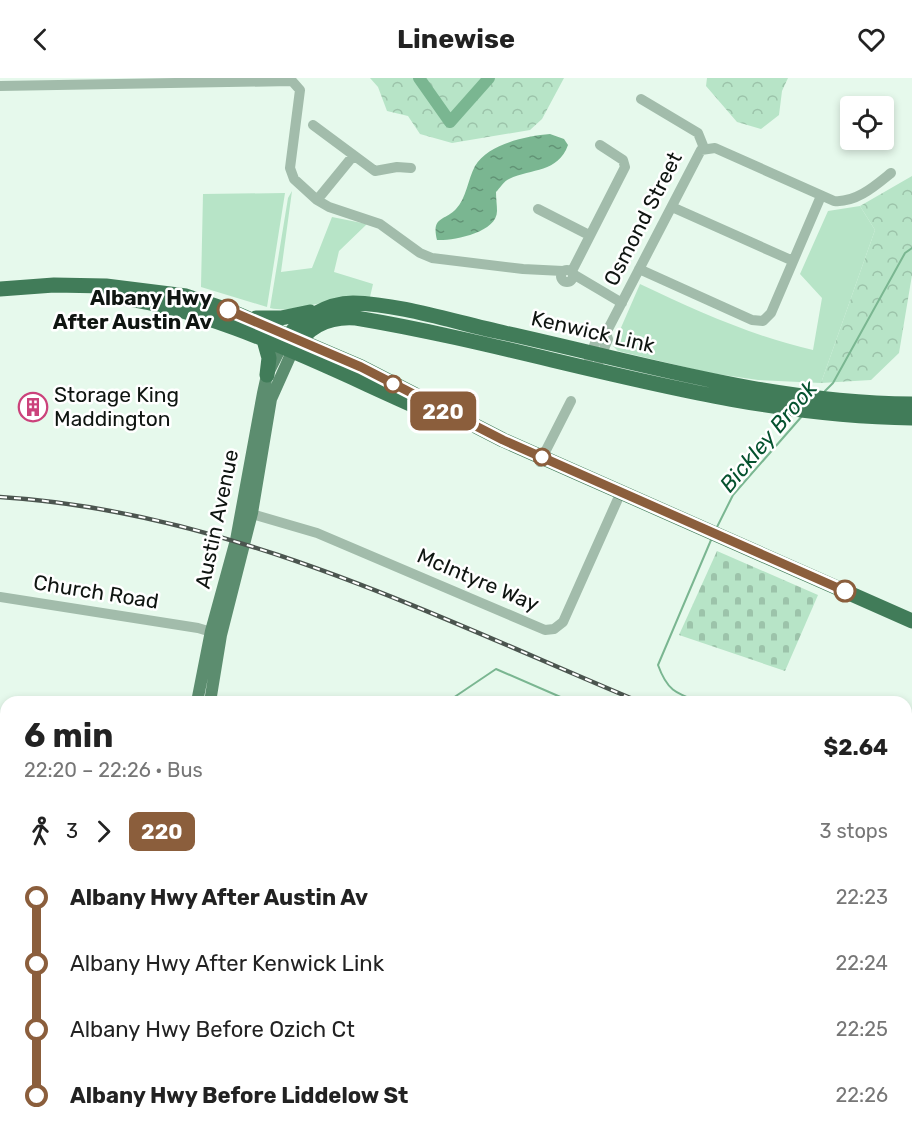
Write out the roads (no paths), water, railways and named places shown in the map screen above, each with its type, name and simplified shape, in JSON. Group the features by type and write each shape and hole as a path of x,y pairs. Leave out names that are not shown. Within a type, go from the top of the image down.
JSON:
{"highway":[{"path":"1,290 79,285 147,291 195,299 250,318 290,343 912,628"},
{"path":"1,290 118,298 197,316 264,340 322,350 361,367 464,422 541,459"},
{"name":"Kenwick Link","path":"290,343 314,315 343,311 397,310 593,362 757,398 912,418"},
{"path":"250,318 281,318 343,311"},
{"path":"322,350 319,340 322,329 343,311"},
{"path":"264,340 269,361 267,375"},
{"name":"Kenwick Link","path":"847,409 912,404"},
{"path":"721,540 912,621"}],"main road":[{"name":"Austin Avenue","path":"247,512 267,375 290,343"},
{"name":"Austin Avenue","path":"199,696 247,512 271,399 290,343"},
{"name":"Austin Avenue","path":"211,696 216,633"}],"street":[{"path":"0,86 286,80 297,84 300,95 290,168 298,183 317,200 329,207 373,220 415,250 432,258 567,272 622,303"},
{"path":"642,99 698,133 704,148"},
{"path":"313,125 375,171 397,167 411,168"},
{"name":"Osmond Street","path":"593,362 599,337 606,333 699,153 704,148 716,148 834,201 851,200 891,173"},
{"path":"567,272 625,167 623,160 602,150"},
{"path":"317,200 352,156"},
{"path":"639,269 758,321 763,321 771,313 821,196"},
{"path":"672,207 794,261"},
{"path":"544,208 589,235"},
{"path":"541,459 572,400"},
{"name":"McIntyre Way","path":"247,512 317,533 545,630 554,629 563,622 620,494"},
{"name":"Church Road","path":"0,597 216,633"}],"water":[{"path":"550,134 564,139 568,145 564,154 551,165 505,181 496,192 497,211 490,225 463,237 437,240 437,223 459,205 475,166 481,158 508,142"}],"waterway":[{"path":"419,78 450,122 489,78"},
{"name":"Bickley Brook","path":"825,391 833,383 905,253 912,248"},
{"name":"Bickley Brook","path":"716,529 733,495 803,415"},
{"name":"Bickley Brook","path":"684,696 673,690 658,665 711,540"},
{"name":"Bickley Brook","path":"456,696 496,669 558,696"}],"railway":[{"path":"0,497 84,506 167,523 248,545 328,572 407,603 626,696"}],"place":[{"name":"Albany Hwy After Austin Av","path":"228,310"},
{"name":"Storage King Maddington","path":"33,407"}]}
